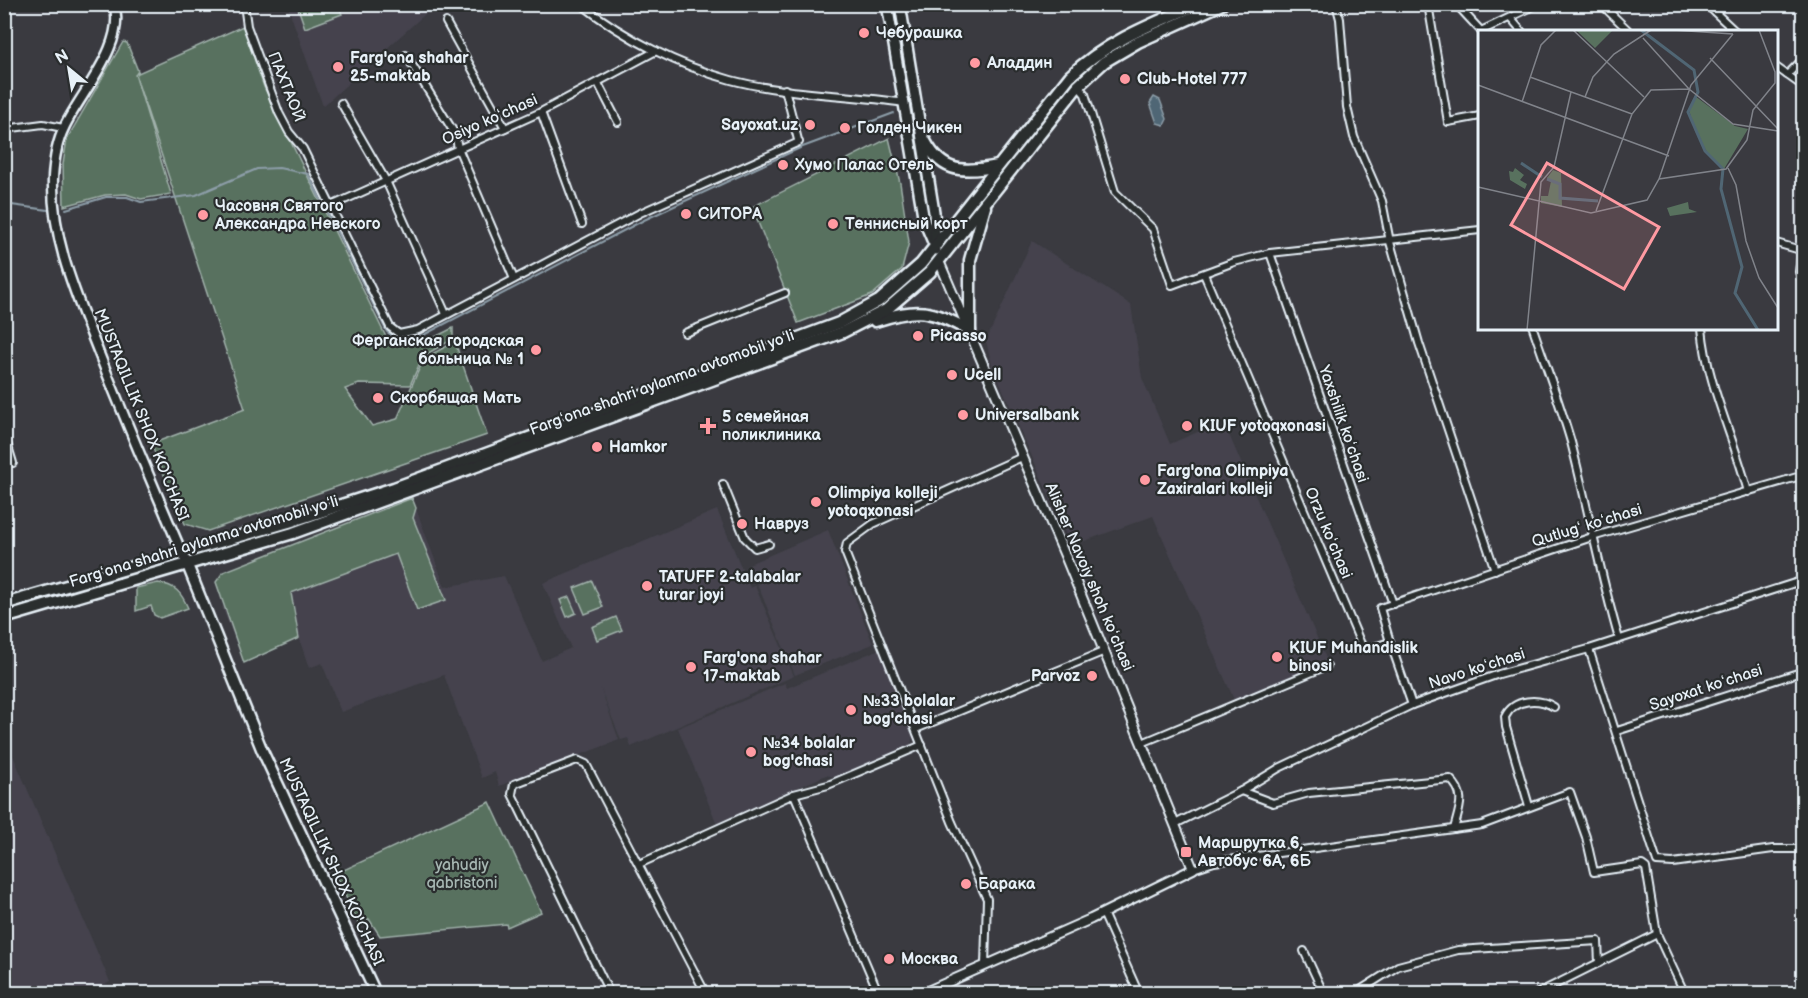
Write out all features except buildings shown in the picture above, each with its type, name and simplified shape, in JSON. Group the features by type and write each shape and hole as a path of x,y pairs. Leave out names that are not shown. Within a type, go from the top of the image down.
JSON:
{"highway":[{"name":"Fargʻona shahri aylanma avtomobil yoʻli","path":"4,604 182,553 394,488 839,323 879,301 905,279 935,247 1070,76 1089,58 1133,32 1199,4"},
{"name":"Fargʻona shahri aylanma avtomobil yoʻli","path":"4,618 188,565 398,496 843,332 886,310 913,289 939,261 1078,86 1104,62 1138,42 1222,4"},
{"path":"922,135 931,155 951,169 974,171 998,166"},
{"path":"843,332 894,315 922,311 935,313 970,331 970,260 988,198"}],"main road":[{"name":"MUSTAQILLIK SHOX KO'CHASI","path":"114,4 117,21 112,41 63,128 53,173 54,217 61,254 133,439 188,565 262,750 376,993"},
{"path":"887,4 924,221 935,247"},
{"name":"Alisher Navoiy shoh koʻchasi","path":"900,4 934,212 935,247 939,261"}],"street":[{"name":"ПАХТАОЙ","path":"244,4 247,26 279,113 289,132 303,149 393,330 399,334 413,332 446,314"},
{"path":"581,4 656,51 731,80 903,103"},
{"path":"1336,4 1340,19 1347,107 1354,137 1382,201 1390,242 1422,352 1495,570"},
{"path":"1428,4 1448,122 1478,116"},
{"path":"1456,4 1481,30"},
{"path":"1484,30 1538,4"},
{"path":"1601,4 1628,30"},
{"path":"1706,4 1734,30"},
{"path":"1511,19 1520,30"},
{"path":"446,22 505,128"},
{"name":"Osiyo koʻchasi","path":"331,206 542,112 656,51"},
{"path":"406,56 454,134 514,279"},
{"path":"1787,75 1803,58"},
{"path":"1778,68 1803,87"},
{"path":"598,83 618,122"},
{"path":"1078,86 1085,94 1115,192 1153,229 1172,285 1270,253 1390,242 1478,230"},
{"path":"341,103 386,181 446,314 640,213 799,141 785,89"},
{"path":"542,112 582,224"},
{"path":"4,129 43,124 63,128"},
{"path":"1778,244 1803,251 1799,272 1803,285"},
{"name":"Yaxshilik koʻchasi","path":"1270,253 1393,604"},
{"name":"Alisher Navoiy shoh koʻchasi","path":"939,261 1105,651 1193,869"},
{"name":"Orzu koʻchasi","path":"1204,274 1361,644 1367,649 1390,642"},
{"path":"685,333 785,293"},
{"path":"1534,330 1562,413 1619,639"},
{"path":"1702,330 1711,375 1726,427 1737,447 1748,492"},
{"path":"4,433 13,463"},
{"path":"985,965 987,899 844,552 847,543 873,524 1022,457"},
{"name":"Qutlugʻ koʻchasi","path":"1390,642 1380,608 1592,537 1803,475"},
{"path":"723,484 745,538 755,548 769,544"},
{"name":"Navo koʻchasi","path":"1175,824 1241,791 1279,768 1412,705 1499,674 1589,649 1803,580"},
{"path":"1390,642 1412,705"},
{"path":"1589,649 1657,862 1673,863 1773,849 1803,849"},
{"path":"916,729 1105,651"},
{"path":"1142,743 1328,666"},
{"name":"Sayoxat koʻchasi","path":"1617,731 1803,670"},
{"path":"1529,806 1509,737 1506,717 1516,705 1529,701 1544,701 1554,707"},
{"path":"639,864 794,794 828,785 922,745"},
{"path":"610,993 512,794 514,784 577,760 582,761 706,993"},
{"path":"1241,791 1273,803 1309,793 1449,779 1457,785 1462,797 1454,829"},
{"path":"921,993 1102,913 1193,869 1214,862 1482,825 1570,792 1586,837 1594,872 1645,866 1657,934 1685,993"},
{"path":"794,794 879,993"},
{"path":"1102,913 1139,993"},
{"path":"1536,993 1657,934"},
{"path":"1354,993 1398,966 1458,950 1598,941 1599,963"},
{"path":"1304,951 1324,993"}],"shaded area":[{"name":"Farg'ona shahar 25-maktab","path":"287,4 435,5 323,106"},
{"name":"Farg'ona Olimpiya Zaxiralari kolleji","path":"1032,241 1131,305 1142,378 1170,444 1223,421 1328,663 1236,704 1153,516 1071,546 992,365 986,341"},
{"path":"412,498 445,587 504,576 542,661 571,648 543,583 717,510 750,588 755,586 794,676 631,747 628,738 621,740 600,687 619,740 499,786 495,772 482,778 444,675 341,712 322,663 309,668 299,638 244,663 222,607 245,598"},
{"path":"828,530 873,644 795,675 749,564"},
{"path":"880,649 914,731 911,745 835,777 826,775 717,824 678,728 785,683 787,688"},
{"path":"5,737 110,982 85,993 5,993"}],"green space":[{"path":"297,5 338,5 342,14 305,28"},
{"path":"243,26 264,87 388,341 419,345 453,328 453,339 423,356 410,385 359,384 345,389 372,426 397,419 424,358 455,342 487,435 208,531 185,524 151,444 245,409 135,74 171,194 141,199 126,194 105,195 64,206 63,164 67,139 123,42 127,43 138,71 136,74"},
{"name":"Теннисный корт","path":"889,138 900,183 909,242 902,269 872,295 798,323 752,207"},
{"path":"412,498 416,508 413,518 446,600 417,610 396,554 291,593 299,638 244,663 216,582 223,572"},
{"path":"592,581 603,607 585,614 574,588"},
{"path":"158,583 177,590 188,608 160,618 154,615 151,606 136,611 136,588"},
{"path":"569,597 576,613 567,617 560,600"},
{"path":"616,617 622,630 597,640 592,627"},
{"name":"yahudiy qabristoni","path":"490,802 541,912 507,927 506,924 380,936 369,919 359,924 335,874"}],"water":[{"path":"1154,97 1160,100 1167,119 1164,125 1157,123 1150,103"}],"waterway":[{"path":"66,209 106,197 127,197 141,202 196,195 257,169 279,168 308,174 387,332 399,341 412,341 644,220 800,148 894,113"},
{"path":"4,204 48,210"}],"place":[{"name":"Чебурашка","path":"864,33"},
{"name":"Аладдин","path":"975,63"},
{"name":"Farg'ona shahar 25-maktab","path":"338,67"},
{"name":"Club-Hotel 777","path":"1125,79"},
{"name":"Sayoxat.uz","path":"810,125"},
{"name":"Голден Чикен","path":"845,128"},
{"name":"Хумо Палас Отель","path":"783,165"},
{"name":"СИТОРА","path":"686,214"},
{"name":"Часовня Святого Александра Невского","path":"203,215"},
{"name":"Теннисный корт","path":"833,224"},
{"name":"Picasso","path":"918,336"},
{"name":"Ферганская городская больница № 1","path":"536,350"},
{"name":"Ucell","path":"952,375"},
{"name":"Скорбящая Мать","path":"378,398"},
{"name":"Universalbank","path":"963,415"},
{"name":"5 семейная поликлиника","path":"708,426"},
{"name":"KIUF yotoqxonasi","path":"1187,426"},
{"name":"Hamkor","path":"597,447"},
{"name":"Farg'ona Olimpiya Zaxiralari kolleji","path":"1145,480"},
{"name":"Olimpiya kolleji yotoqxonasi","path":"816,502"},
{"name":"Навруз","path":"742,524"},
{"name":"TATUFF 2-talabalar turar joyi","path":"647,586"},
{"name":"KIUF Muhandislik binosi","path":"1277,657"},
{"name":"Farg'ona shahar 17-maktab","path":"691,667"},
{"name":"Parvoz","path":"1092,676"},
{"name":"№33 bolalar bog'chasi","path":"851,710"},
{"name":"№34 bolalar bog'chasi","path":"751,752"},
{"name":"Маршрутка 6, Автобус 6А, 6Б","path":"1186,852"},
{"name":"Барака","path":"966,884"},
{"name":"Москва","path":"889,959"}]}
